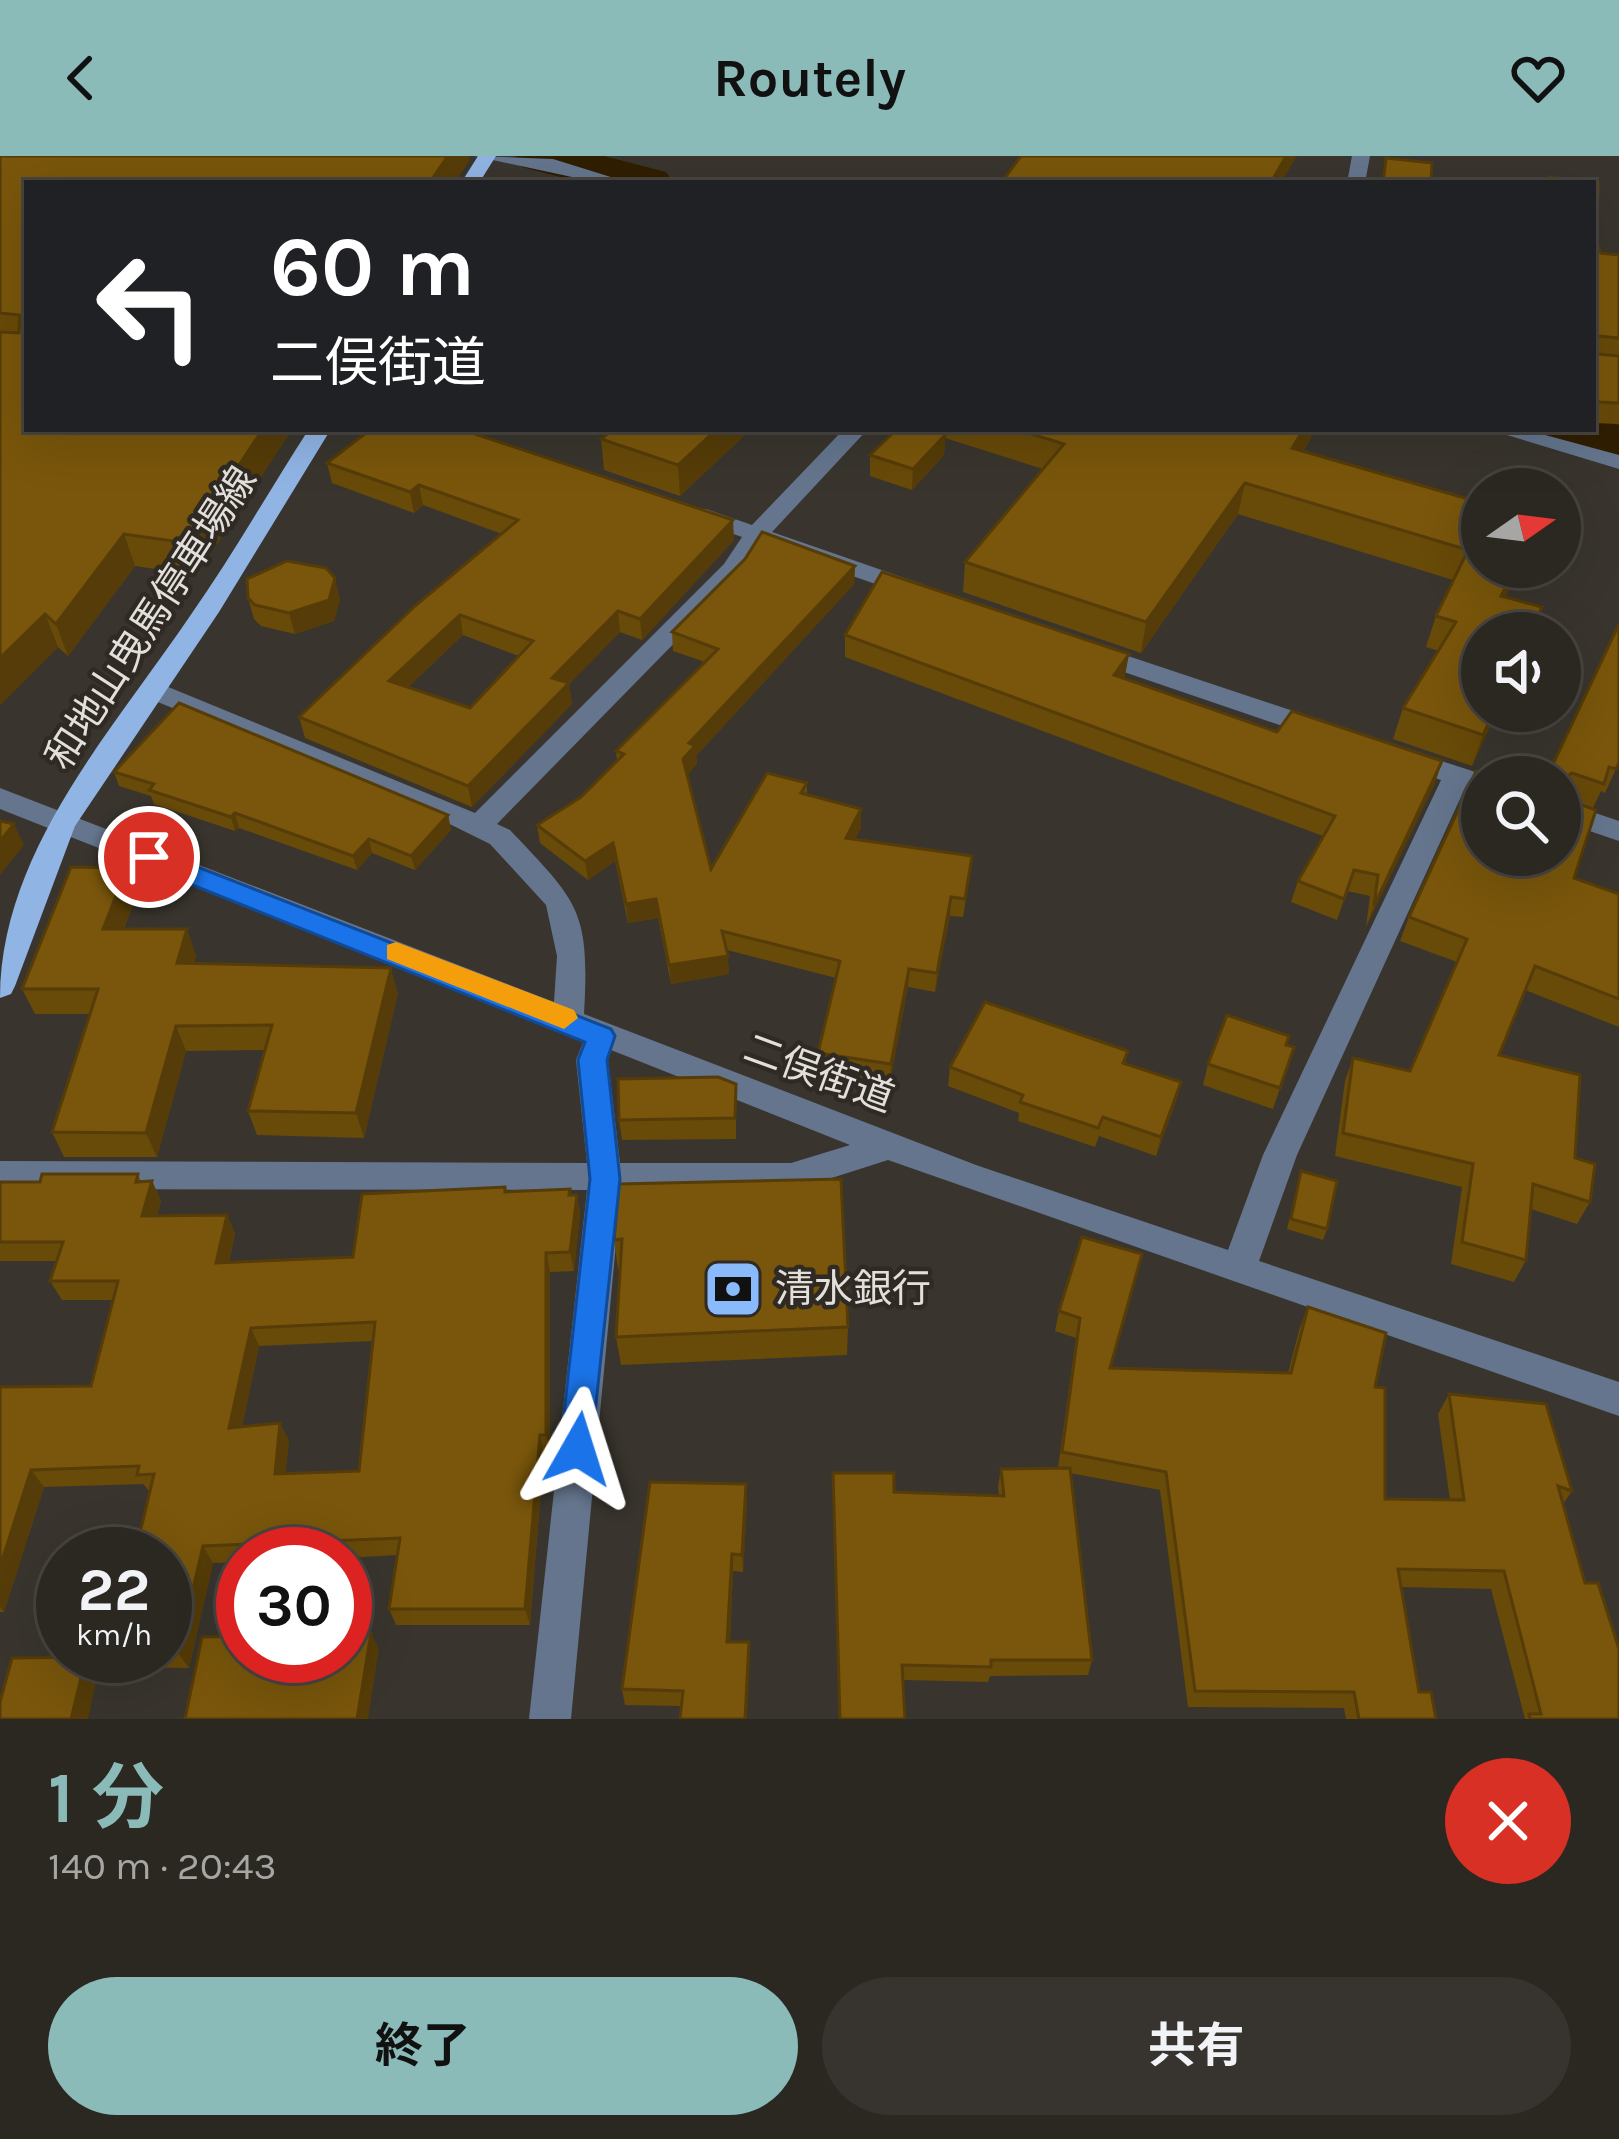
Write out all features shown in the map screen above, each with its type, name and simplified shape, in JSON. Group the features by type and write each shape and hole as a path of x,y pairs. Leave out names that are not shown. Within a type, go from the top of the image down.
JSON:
{"main road":[{"name":"和地山曳馬停車場線","path":"0,986 62,824 318,432"}],"street":[{"path":"486,156 606,180"},
{"path":"480,824 733,568 756,534 854,432"},
{"path":"1509,432 1619,462"},
{"path":"668,504 937,597"},
{"path":"1072,645 1461,777"},
{"path":"152,691 480,824 532,868 560,901 592,1060 605,1179 550,1719"},
{"path":"1238,1269 1298,1114 1461,796"},
{"name":"二俣街道","path":"0,798 966,1176 1619,1399"},
{"path":"1581,818 1619,830"},
{"path":"0,1175 791,1177 892,1144"}],"building":[{"path":"0,156 448,156 431,180 24,180 24,432 261,432 187,543 124,534 56,624 45,614 0,658 0,332 19,333 20,315 0,313"},
{"path":"1021,156 1286,156 1273,179 1278,180 1003,180"},
{"path":"1386,158 1432,163 1431,180 1383,180"},
{"path":"1596,241 1601,253 1619,255 1619,338 1597,336 1597,354 1619,356 1619,403 1599,402 1596,396"},
{"path":"367,432 469,432 733,520 640,619 618,611 552,678 569,683 468,786 299,717 415,606 518,520 419,485 410,492 327,463","holes":["460,615 533,641 470,708 389,681"]},
{"path":"609,432 714,432 678,465 601,439"},
{"path":"894,432 946,434 913,469 870,455"},
{"path":"1025,432 1302,432 1292,448 1461,497 1461,548 1245,483 1146,622 965,562 1064,444"},
{"path":"762,532 855,566 689,743 695,746 683,759 711,869 767,773 807,783 801,793 861,809 846,838 972,856 965,899 951,897 937,973 909,969 891,1064 818,1053 840,961 722,931 728,956 669,965 656,899 626,904 613,843 585,861 537,825 581,797 624,754 616,751 718,649 672,632 745,559"},
{"path":"287,561 326,568 335,578 329,600 289,613 255,605 248,598 247,579"},
{"path":"1461,564 1461,588 1505,588 1501,596 1542,607 1540,612 1461,612 1461,728 1403,708 1456,622 1436,616"},
{"path":"882,572 1129,654 1114,675 1277,732 1292,711 1442,761 1374,906 1378,875 1354,870 1344,899 1298,881 1335,816 845,635"},
{"path":"1619,624 1619,762 1616,769 1609,767 1604,784 1581,776 1581,756 1557,756 1568,732 1581,732 1581,705"},
{"path":"179,703 448,815 411,856 369,839 353,856 235,813 231,817 149,790 154,784 114,772"},
{"path":"1461,804 1461,876 1575,876 1619,894 1619,999 1535,966 1499,1055 1580,1075 1575,1158 1595,1164 1590,1202 1533,1184 1526,1260 1462,1242 1473,1164 1343,1133 1353,1058 1410,1071 1467,939 1409,917"},
{"path":"1581,805 1596,810 1581,856"},
{"path":"0,821 14,824 0,841"},
{"path":"71,867 127,868 103,929 187,929 177,963 391,968 356,1113 248,1111 272,1025 176,1026 146,1133 52,1132 98,989 22,989"},
{"path":"985,1002 1128,1051 1123,1063 1181,1082 1161,1137 1103,1117 1098,1128 1020,1102 1023,1095 950,1067"},
{"path":"1227,1015 1289,1036 1286,1045 1294,1047 1280,1088 1208,1064"},
{"path":"718,1077 736,1084 735,1118 619,1120 618,1079"},
{"path":"1301,1171 1337,1181 1327,1229 1291,1219"},
{"path":"42,1174 138,1174 136,1182 152,1181 142,1216 227,1215 216,1263 353,1257 362,1194 570,1189 569,1195 577,1195 570,1252 546,1253 546,1435 540,1435 525,1609 389,1609 400,1538 372,1539 372,1527 216,1527 216,1545 203,1546 192,1593 192,1527 141,1527 154,1474 137,1475 139,1466 31,1470 0,1567 0,1387 91,1386 118,1281 50,1281 63,1242 0,1242 0,1182 40,1182","holes":["375,1322 359,1471 275,1474 280,1423 229,1428 251,1328"]},
{"path":"841,1179 848,1327 616,1337 622,1239 614,1240 619,1184"},
{"path":"1082,1237 1142,1254 1110,1368 1291,1373 1308,1307 1386,1333 1375,1387 1385,1388 1385,1499 1464,1500 1449,1394 1546,1404 1572,1491 1558,1486 1585,1583 1598,1583 1619,1649 1619,1719 1530,1719 1529,1714 1541,1714 1504,1571 1398,1569 1419,1692 1431,1692 1436,1719 1359,1719 1354,1692 1195,1691 1166,1472 1062,1452 1080,1318 1059,1311"},
{"path":"1070,1468 1092,1660 991,1660 991,1667 902,1665 905,1719 840,1719 833,1473 894,1473 894,1492 1004,1496 1001,1469"},
{"path":"650,1482 746,1484 742,1555 732,1554 727,1642 749,1642 745,1719 680,1719 683,1691 622,1689"},
{"path":"202,1637 216,1637 216,1683 363,1683 357,1719 185,1719"},
{"path":"12,1658 36,1658 36,1683 80,1683 71,1719 0,1719"}],"waterway":[{"path":"541,156 635,180"},
{"path":"1569,432 1619,445"}],"slow traffic":[{"path":"396,952 564,1018"}],"place":[{"name":"清水銀行","path":"733,1289"}],"route":[{"path":"149,857 531,1004 601,1036 592,1060 605,1179 578,1449"}]}
